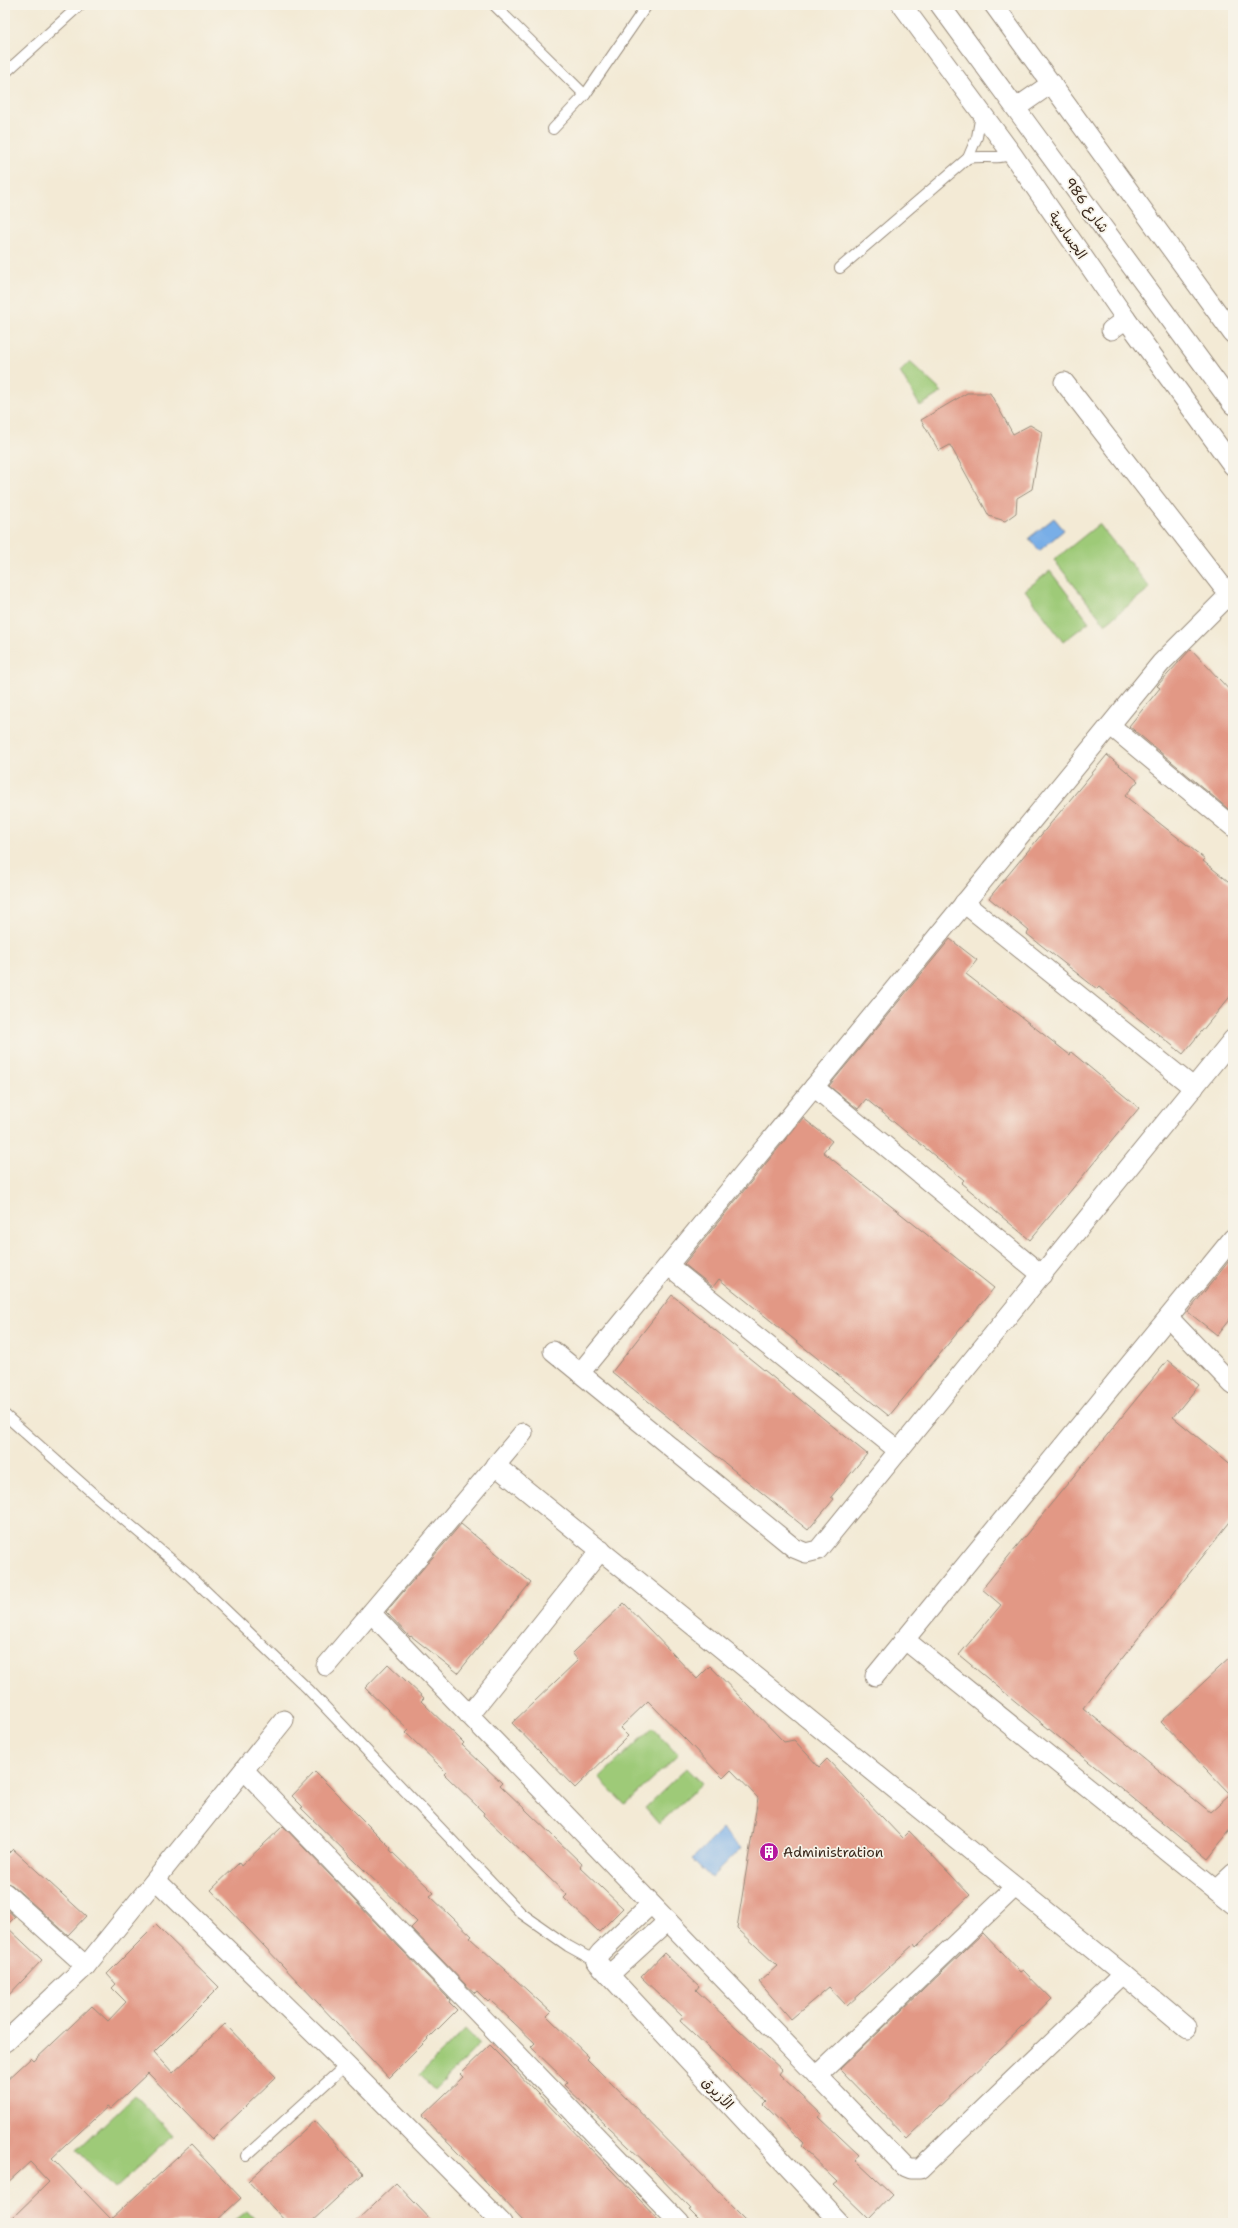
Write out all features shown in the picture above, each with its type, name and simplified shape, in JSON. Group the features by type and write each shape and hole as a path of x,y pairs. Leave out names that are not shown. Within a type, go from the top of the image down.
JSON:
{"street":[{"name":"الجساسية","path":"902,5 1012,154 1119,324 1233,466"},
{"name":"شارع 986","path":"940,5 1233,405"},
{"path":"994,5 1230,328"},
{"path":"1016,108 1052,83"},
{"path":"580,1373 669,1266 964,903 1111,726 1161,663 1229,588 1064,382"},
{"path":"1111,726 1233,827"},
{"path":"964,903 1194,1088"},
{"path":"553,1350 794,1548 806,1552 818,1550 1233,1039"},
{"path":"814,1086 1042,1275"},
{"path":"875,1676 1233,1238"},
{"path":"669,1266 899,1451"},
{"path":"1169,1318 1233,1385"},
{"path":"326,1666 523,1432"},
{"path":"496,1465 1123,1974 1187,2028"},
{"path":"469,1715 601,1550"},
{"path":"371,1613 905,2167 915,2170 920,2168 1123,1974"},
{"path":"904,1640 1233,1904"},
{"path":"5,2042 86,1966 284,1720"},
{"path":"244,1770 680,2223"},
{"path":"1216,1890 1233,1874"},
{"path":"156,1880 346,2065 502,2223"},
{"path":"817,2076 1015,1887"},
{"path":"5,1893 86,1966"},
{"path":"651,1904 600,1952 597,1957 603,1968 668,1921"},
{"name":"الأزيرق","path":"603,1968 840,2223"}],"lane":[{"path":"5,73 80,5"},
{"path":"553,129 585,95 647,5"},
{"path":"500,7 585,95"},
{"path":"840,268 968,158 977,137 981,114"},
{"path":"968,158 984,155 1005,157 1012,154"},
{"path":"5,1416 186,1572 308,1689 521,1913 550,1935 603,1968"},
{"path":"246,2156 346,2065"}],"green space":[{"path":"910,362 942,392 920,406 900,372"},
{"path":"1099,524 1150,588 1105,624 1054,560"},
{"path":"1050,571 1089,622 1063,642 1025,590"},
{"path":"652,1728 678,1755 625,1805 599,1778"},
{"path":"687,1768 702,1783 659,1824 645,1808"},
{"path":"465,2029 480,2044 434,2090 419,2075"},
{"path":"135,2095 173,2135 115,2189 77,2150"},
{"path":"247,2211 258,2223 232,2223"}],"water":[{"path":"1054,518 1064,530 1039,551 1029,538"},
{"path":"722,1829 741,1848 711,1878 692,1859"}],"building":[{"path":"967,393 990,393 1013,434 1030,425 1042,432 1032,489 1017,498 1016,513 1005,521 989,516 950,445 939,451 921,420"},
{"path":"1191,649 1233,694 1233,813 1129,726 1160,688 1157,686"},
{"path":"1107,755 1138,781 1125,796 1205,859 1203,861 1233,885 1233,993 1183,1054 1099,987 1097,989 1027,934 1029,931 989,898"},
{"path":"950,939 977,960 966,974 1070,1055 1071,1052 1139,1108 1030,1240 961,1183 964,1180 866,1099 858,1109 829,1086"},
{"path":"803,1118 832,1141 823,1152 994,1288 889,1416 719,1279 713,1287 684,1264"},
{"path":"1233,1256 1233,1315 1217,1335 1188,1312"},
{"path":"672,1295 867,1454 831,1497 834,1499 808,1530 612,1372"},
{"path":"1168,1360 1199,1385 1173,1417 1233,1466 1233,1518 1083,1708 1210,1812 1230,1794 1161,1722 1233,1655 1233,1827 1207,1859 959,1655 1001,1605 982,1589"},
{"path":"461,1524 531,1582 458,1673 411,1636 410,1637 386,1612"},
{"path":"624,1603 697,1679 710,1666 784,1742 794,1740 819,1767 827,1759 902,1838 909,1831 970,1895 916,1947 914,1944 847,2006 829,1987 791,2019 759,1982 777,1966 737,1928 758,1798 731,1770 723,1778 648,1701 620,1728 628,1736 575,1788 512,1723 578,1660 572,1653"},
{"path":"388,1664 424,1698 421,1701 464,1743 462,1745 502,1783 500,1785 582,1864 580,1867 623,1908 599,1932 564,1898 567,1895 483,1815 484,1813 444,1774 446,1772 406,1733 409,1730 365,1688"},
{"path":"315,1772 391,1848 390,1850 434,1893 430,1896 472,1936 470,1938 551,2012 547,2016 589,2057 587,2059 750,2223 702,2223 689,2210 691,2209 650,2167 564,2085 567,2082 531,2047 535,2043 490,2000 488,2002 477,1991 475,1993 466,1985 411,1928 417,1922 301,1808 303,1807 292,1796"},
{"path":"283,1826 450,2000 449,2002 457,2010 389,2078 211,1890 239,1863 241,1866"},
{"path":"13,1849 86,1916 68,1935 12,1885 5,1882 5,1857"},
{"path":"5,1908 15,1917 6,1926 42,1960 5,1999"},
{"path":"156,1925 219,1987 154,2052 173,2073 225,2024 276,2077 212,2139 148,2073 110,2109 107,2107 52,2158 111,2219 191,2145 241,2198 214,2223 7,2223 49,2182 30,2162 5,2185 5,2082 31,2058 34,2061 92,2006 108,2021 126,2002 112,1988 116,1984 107,1974"},
{"path":"983,1933 1020,1972 1023,1970 1051,1999 907,2138 840,2069"},
{"path":"664,1953 699,1986 696,1990 782,2070 779,2074 821,2114 819,2117 859,2155 855,2160 892,2195 869,2219 834,2185 838,2182 801,2146 803,2143 763,2104 766,2101 680,2021 683,2017 641,1977"},
{"path":"490,2045 662,2223 526,2223 422,2116 463,2077 460,2074"},
{"path":"314,2121 363,2174 310,2223 287,2223 248,2181"},
{"path":"396,2183 434,2223 354,2223"}],"place":[{"name":"Administration","path":"769,1852"}]}
